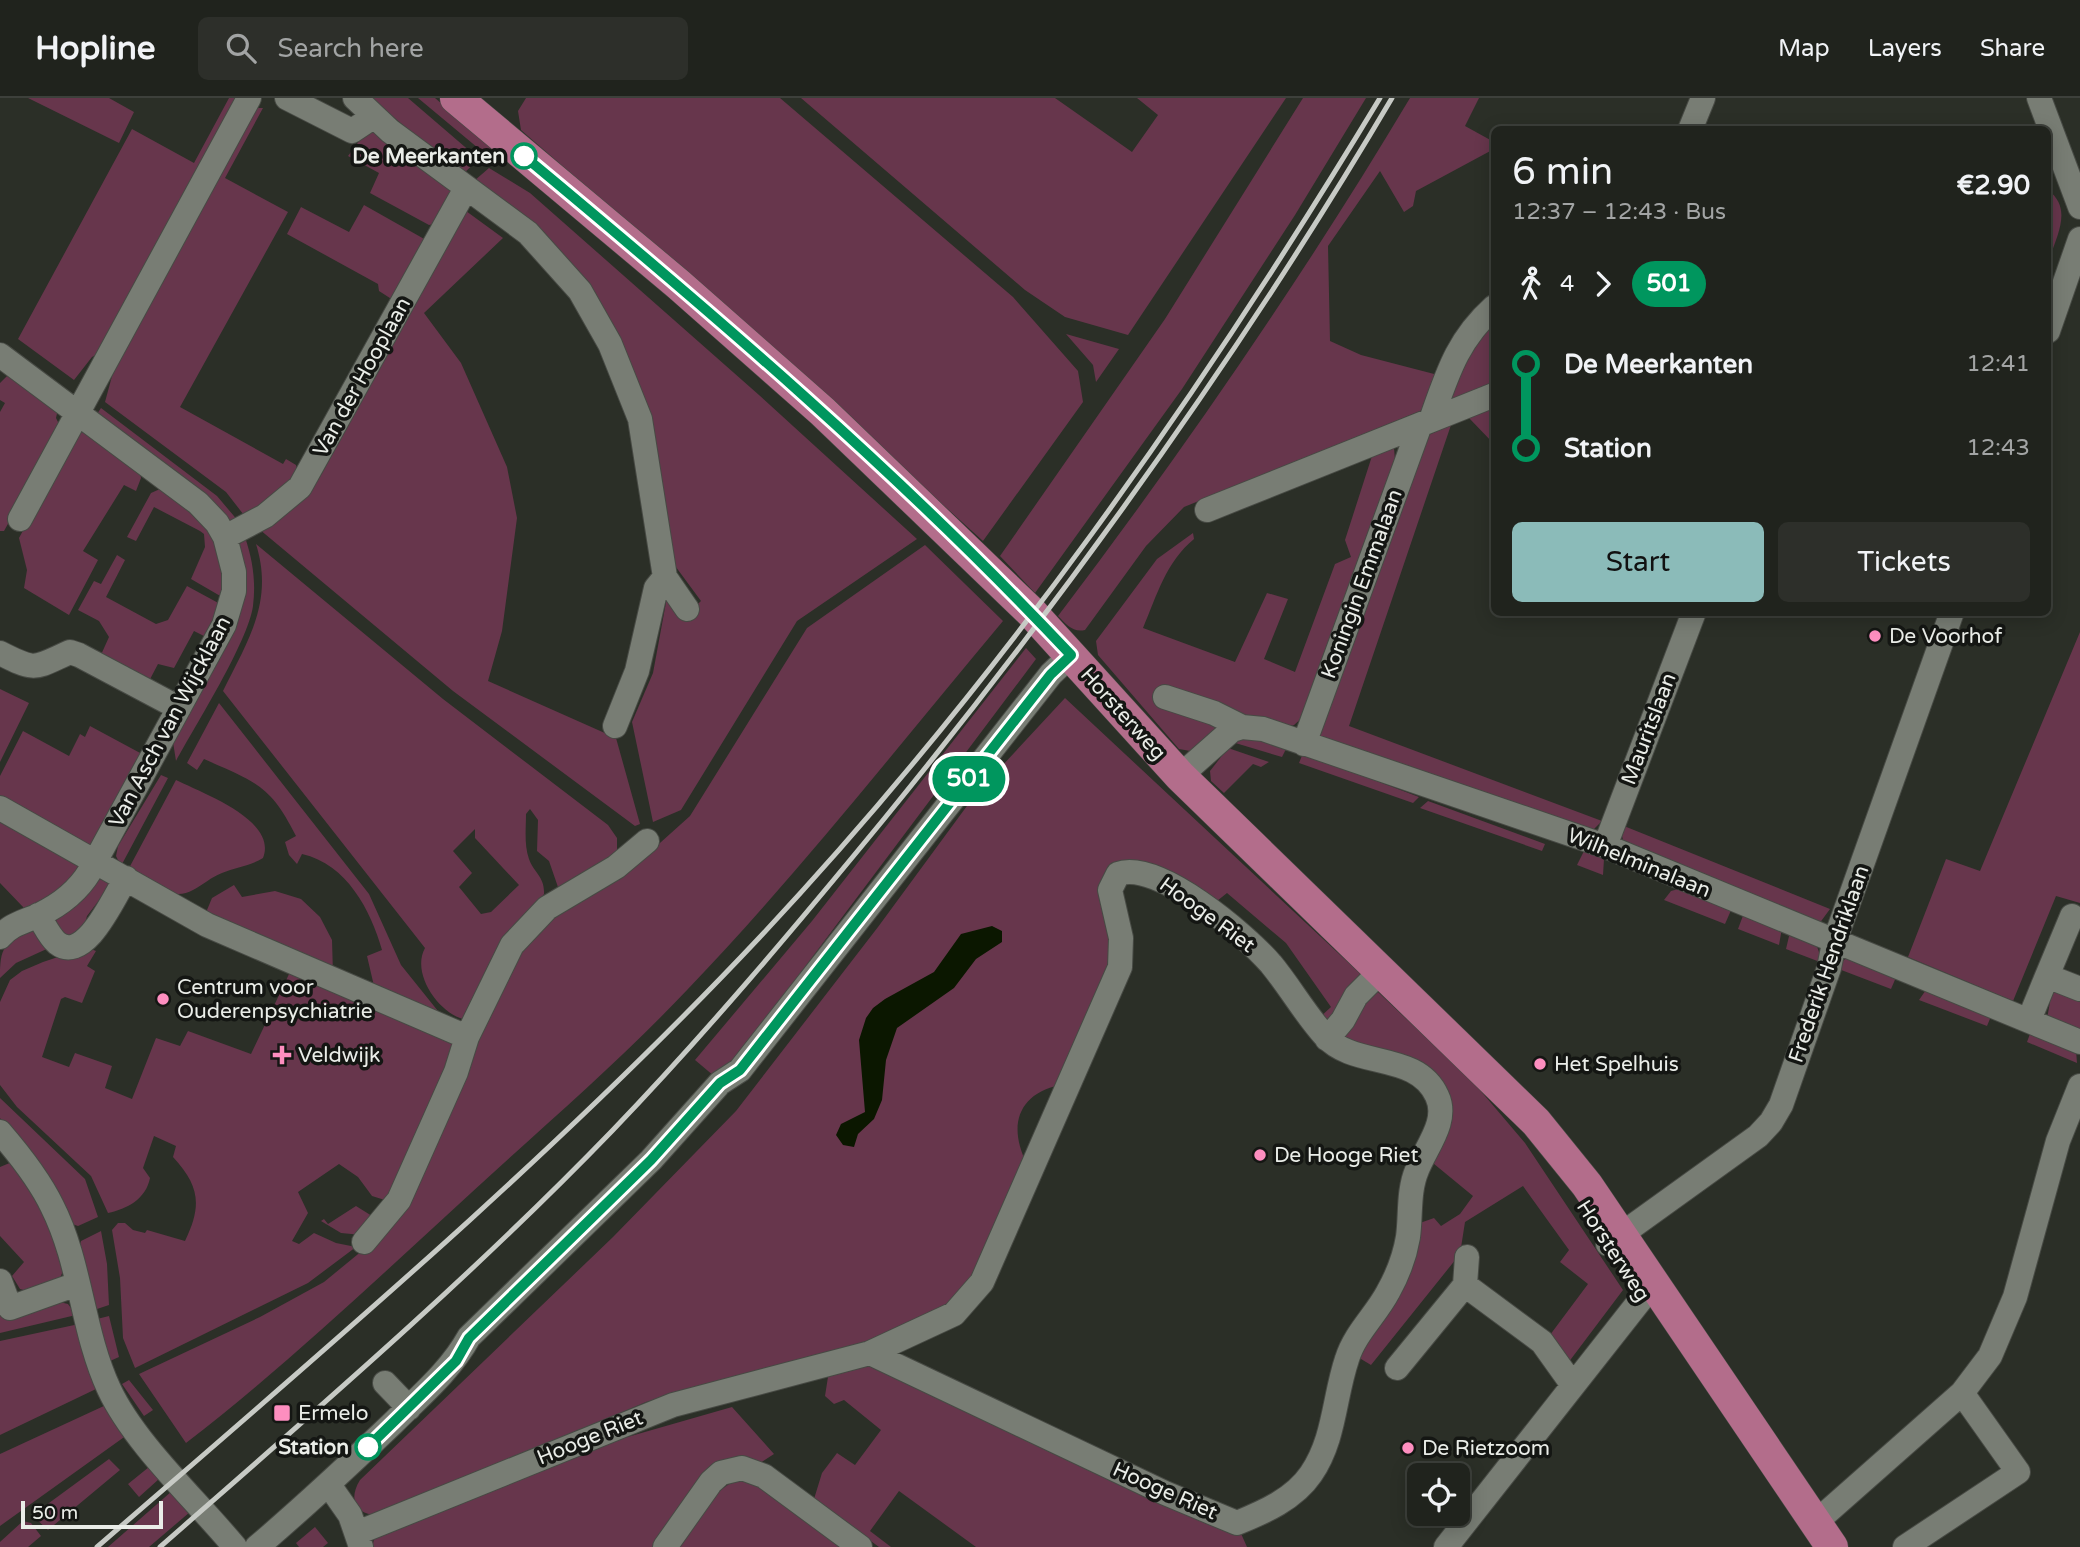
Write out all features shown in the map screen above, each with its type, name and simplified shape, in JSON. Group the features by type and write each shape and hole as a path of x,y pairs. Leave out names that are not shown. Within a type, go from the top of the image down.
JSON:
{"main road":[{"name":"Horsterweg","path":"456,98 772,365 978,559 1071,655 1180,776 1501,1087 1563,1154 1648,1291 1686,1327 1735,1406 1824,1535"}],"street":[{"path":"20,519 249,98"},
{"path":"287,98 352,131 373,117"},
{"path":"355,98 373,117 528,233 580,291 596,317 640,419 665,577 687,610"},
{"path":"1692,126 1703,98"},
{"path":"2039,98 2049,126"},
{"path":"2051,133 2080,206"},
{"name":"Van der Hooplaan","path":"225,537 265,516 300,487 466,188"},
{"path":"2051,322 2080,239"},
{"name":"Koningin Emmalaan","path":"1304,744 1426,422 1455,354 1477,323 1491,310"},
{"name":"Van Asch van Wijcklaan","path":"2,361 198,503 225,537 234,572 231,607 96,861 70,895 38,915 2,932"},
{"path":"1207,510 1491,396"},
{"path":"615,726 637,671 656,588 665,577"},
{"name":"Mauritslaan","path":"1605,846 1691,616"},
{"name":"Frederik Hendriklaan","path":"1615,1240 1758,1136 1771,1122 1786,1093 1829,968 1834,943 1951,616"},
{"path":"0,653 34,667 43,666 70,652 179,708"},
{"path":"257,1547 329,1485 409,1408 456,1361 469,1338 651,1160 720,1083 740,1070 1051,674 1071,655"},
{"name":"Wilhelminalaan","path":"1165,696 1224,717 1242,727 1263,729 1605,846 1834,943 2080,1042"},
{"path":"1180,776 1218,740 1242,727"},
{"path":"0,808 206,925 467,1037"},
{"path":"364,1242 399,1200 456,1072 467,1037 512,945 547,908 616,867 647,841"},
{"name":"Hooge Riet","path":"359,1540 673,1405 870,1353 954,1314 982,1282 1120,967 1121,938 1110,890 1118,874 1126,871 1151,874 1208,910 1268,961 1327,1039 1344,1052 1399,1065 1421,1077 1437,1094 1441,1108 1439,1125 1416,1172 1410,1196 1408,1240 1400,1265 1388,1292 1347,1356 1338,1403 1324,1450 1310,1475 1268,1511 1237,1523 1165,1493 870,1353"},
{"path":"38,915 56,942 65,947 78,946 88,938 126,878"},
{"path":"2029,1020 2072,916"},
{"path":"1327,1039 1343,1020 1356,996 1381,971"},
{"path":"2047,976 2080,989"},
{"path":"1824,1535 1962,1393 1990,1356 2007,1322 2058,1141 2080,1086"},
{"path":"0,1132 52,1206 97,1357 111,1392 137,1431 235,1547"},
{"path":"1397,1368 1465,1286 1466,1257"},
{"path":"0,1281 5,1310 77,1284"},
{"path":"1465,1286 1542,1342 1572,1384"},
{"path":"1446,1547 1648,1291"},
{"path":"385,1383 409,1408"},
{"path":"1905,1547 2018,1472 1962,1393"},
{"path":"665,1547 711,1482 721,1473 742,1468 764,1476 860,1547"},
{"path":"329,1485 345,1507 359,1540"}],"shaded area":[{"path":"28,98 109,98 134,112 119,143"},
{"path":"229,98 237,98 99,353 92,357 74,380 18,339 132,129 194,163"},
{"path":"370,98 408,98 479,159 463,174"},
{"path":"418,98 435,98 492,147 484,153"},
{"path":"526,98 780,98 1013,297 1078,371 1083,402 983,541 721,304 521,130 518,111"},
{"path":"801,98 1055,98 1132,152 1158,115 1137,98 1286,98 1128,335 1065,317 1025,290"},
{"path":"1303,98 1366,98 1295,215 1182,389 1035,593 1000,556 1165,319"},
{"path":"1410,98 1479,98 1465,126 1491,140 1491,151 1416,191 1413,206 1404,212 1380,171 1328,246 1330,341 1361,355 1438,375 1425,409 1184,507 1146,546 1085,630 1070,627 1058,616 1241,362"},
{"path":"256,108 263,108 225,178 288,212 180,407 283,464 286,459 296,465 298,473 247,519 226,492 105,402 115,365"},
{"path":"376,133 450,188 451,197 434,224 429,225 370,193 379,173 348,156 363,136"},
{"path":"489,168 530,193 917,539 797,621 681,810 653,822 632,722 653,673 667,597 684,617 701,601 670,559 662,479 649,417 611,331 474,181"},
{"path":"2051,193 2060,205 2059,230 2051,254"},
{"path":"364,205 426,240 393,300 379,291 378,284 287,234 301,207 349,232"},
{"path":"466,211 503,238 424,313 461,363 507,467 517,518 502,631 488,681 616,738 640,824 635,826 453,691 259,529 320,477"},
{"path":"1491,323 1491,383 1452,399 1451,381"},
{"path":"1066,334 1119,349 1096,382 1093,365"},
{"path":"9,374 58,409 56,418 61,428 4,531 0,531 0,412 5,403 0,400 0,383"},
{"path":"101,408 217,496 239,522 228,521 95,417"},
{"path":"1491,408 1491,441 1469,418"},
{"path":"1451,425 1349,726 1602,821 1594,829 1577,834 1319,736 1424,437"},
{"path":"84,429 140,473 141,478 136,491 124,485 83,551 98,560 69,615 24,588 27,570 19,538 75,434"},
{"path":"1394,448 1395,460 1304,716 1294,725 1196,752 1179,749 1098,655 1096,641 1157,559 1193,533 1194,539 1176,558 1163,580 1143,628 1235,662 1267,593 1288,599 1264,659 1295,672 1335,564 1351,557 1345,540 1372,456"},
{"path":"160,489 201,521 217,544 223,576 222,597 191,579 205,547 204,534 200,531 154,507 136,541 127,537 151,493"},
{"path":"245,537 254,580 249,622 231,662 176,761 173,742 241,541"},
{"path":"256,544 443,699 608,825 617,838 617,852 559,890 549,861 537,851 538,820 530,809 526,814 526,848 531,864 543,883 544,894 463,1019 445,1008 429,990 422,969 425,948 223,691 256,620 262,584","holes":["475,829 475,838 519,885 491,912 481,914 459,887 472,873 453,851"]},
{"path":"925,545 1003,621 809,854 662,1016 331,1321 186,1443 139,1374 260,1317 324,1282 363,1250 511,957 540,925 631,869 690,816 807,628"},
{"path":"117,555 125,560 106,597 156,624 168,620 187,586 222,605 208,638 194,631 174,668 158,664 148,683 100,657 109,637 99,621 78,610 94,581 101,584"},
{"path":"2080,632 2080,903 2056,896 2013,1001 1908,957 1946,859 1980,871"},
{"path":"1026,648 1036,659 729,1068 714,1076 695,1060 812,921"},
{"path":"0,689 29,703 0,762"},
{"path":"1065,698 1366,979 1335,1022 1318,1019 1331,1007 1286,943 1227,893 1212,905 1112,868 1116,953 1060,1085 1045,1089 1034,1096 1020,1114 1018,1137 1027,1164 963,1297 855,1348 646,1402 382,1515 361,1510 354,1495 360,1480 613,1237 736,1111 878,927 975,795"},
{"path":"219,703 369,894 401,965 446,1021 374,986 367,956 382,950 364,905 344,878 332,868 318,859 302,854 297,864 289,855 285,842 296,836 269,795 249,780 204,759 197,770 187,763"},
{"path":"90,726 142,754 95,845 81,846 0,797 0,776 23,731 69,756 80,734 85,737"},
{"path":"1250,737 1286,749 1282,757 1232,742"},
{"path":"1228,748 1269,762 1261,767 1253,764 1224,793 1211,781 1210,771"},
{"path":"1303,753 1419,797 1413,803 1299,763"},
{"path":"161,775 168,778 121,866 116,856 118,846"},
{"path":"176,780 219,800 249,820 265,844 263,858 218,875 185,893 176,894 159,889 128,870"},
{"path":"1428,801 1545,844 1542,851 1420,808"},
{"path":"0,819 84,862 58,890 24,908 0,883"},
{"path":"1619,824 1830,909 1819,924 1624,844"},
{"path":"1585,849 1604,859 1603,875 1577,865"},
{"path":"103,871 115,879 87,916 83,931 71,938 60,936 55,924 58,916"},
{"path":"234,885 242,897 275,891 301,899 320,917 332,940 333,974 212,921 207,910 212,898"},
{"path":"1682,888 1727,910 1732,908 1725,924 1664,900 1671,891"},
{"path":"1744,913 1782,928 1779,945 1738,929"},
{"path":"992,926 1002,931 1002,942 976,959 954,988 897,1028 886,1060 882,1100 874,1119 858,1134 854,1147 843,1145 836,1135 841,1124 865,1112 859,1040 866,1018 873,1008 885,999 934,972 961,934"},
{"path":"31,929 51,947 16,963 0,978 5,947"},
{"path":"1790,932 1816,944 1820,962 1786,949"},
{"path":"91,949 96,951 87,966 95,971 82,1003 65,997 61,999 42,1057 69,1067 75,1053 112,1066 105,1088 132,1099 156,1038 180,1046 188,1031 251,1054 290,972 453,1042 456,1050 388,1201 372,1196 358,1177 339,1164 298,1192 308,1213 292,1241 299,1244 314,1233 336,1243 356,1247 308,1283 135,1368 123,1338 120,1278 112,1230 118,1223 125,1223 133,1230 145,1233 147,1230 185,1241 194,1217 196,1197 189,1177 173,1157 176,1146 154,1136 143,1168 150,1178 144,1192 129,1206 108,1213 91,1176 17,1107 0,1085 0,1002 10,980 22,971 43,962 58,957 81,957"},
{"path":"1855,958 1897,975 1891,989 1836,968 1845,959"},
{"path":"1928,987 1992,1014 1987,1026 1919,1000"},
{"path":"2052,990 2080,1002 2080,1031 2047,1019"},
{"path":"1377,991 1474,1083 1525,1143 1623,1290 1568,1363 1547,1339 1588,1284 1560,1262 1569,1250 1523,1186 1465,1222 1460,1254 1371,1365 1356,1356 1417,1224 1434,1218 1441,1226 1460,1214 1473,1196 1428,1159 1446,1108 1341,1036 1358,1008"},
{"path":"2031,1031 2076,1050 2077,1063 2027,1042"},
{"path":"0,1098 85,1179 98,1217 78,1226 72,1224 0,1118"},
{"path":"12,1162 42,1200 63,1271 60,1278 27,1291 20,1289 12,1276 24,1262 0,1236 0,1167"},
{"path":"356,1206 372,1216 362,1235 341,1233 321,1221 324,1219 328,1224"},
{"path":"101,1231 107,1264 109,1305 94,1310 79,1251 81,1241"},
{"path":"51,1300 68,1304 76,1315 0,1333 0,1314"},
{"path":"109,1316 119,1357 110,1361 97,1319"},
{"path":"79,1324 96,1389 0,1435 0,1341"},
{"path":"874,1363 1239,1529 1247,1547 976,1547 899,1491 870,1531 891,1547 879,1547 814,1499 822,1473 837,1453 855,1465 881,1430 844,1400 834,1404 825,1396 828,1377"},
{"path":"129,1380 153,1410 144,1416 122,1384"},
{"path":"106,1405 127,1435 0,1526 0,1454"},
{"path":"732,1407 774,1454 760,1463 708,1470 652,1547 372,1547 375,1536 624,1438"},
{"path":"109,1459 120,1470 48,1530 34,1517 34,1514"},
{"path":"149,1467 159,1479 139,1497 128,1484"},
{"path":"738,1479 750,1480 840,1547 676,1547 711,1500"},
{"path":"172,1491 190,1512 149,1547 108,1547"},
{"path":"23,1521 31,1523 41,1536 28,1547 0,1547 0,1542"},
{"path":"315,1527 328,1543 323,1547 299,1547 296,1543"}],"railway":[{"path":"97,1547 352,1326 601,1098 759,938 847,841 932,741 1092,534 1241,319 1380,98"},
{"path":"160,1547 390,1344 558,1186 683,1055 785,938 953,733 1087,558 1276,286 1392,98"}],"bus line":[{"name":"501","path":"368,1447 456,1361 469,1338 651,1160 720,1083 740,1070 1051,674 1071,655 978,559 806,396 678,284 524,156"}],"place":[{"name":"De Meerkanten","path":"524,156"},
{"name":"De Voorhof","path":"1875,636"},
{"name":"Centrum voor Ouderenpsychiatrie","path":"163,999"},
{"name":"Veldwijk","path":"282,1055"},
{"name":"Het Spelhuis","path":"1540,1064"},
{"name":"De Hooge Riet","path":"1260,1155"},
{"name":"Ermelo","path":"282,1413"},
{"name":"Station","path":"368,1447"},
{"name":"De Rietzoom","path":"1408,1448"}]}
